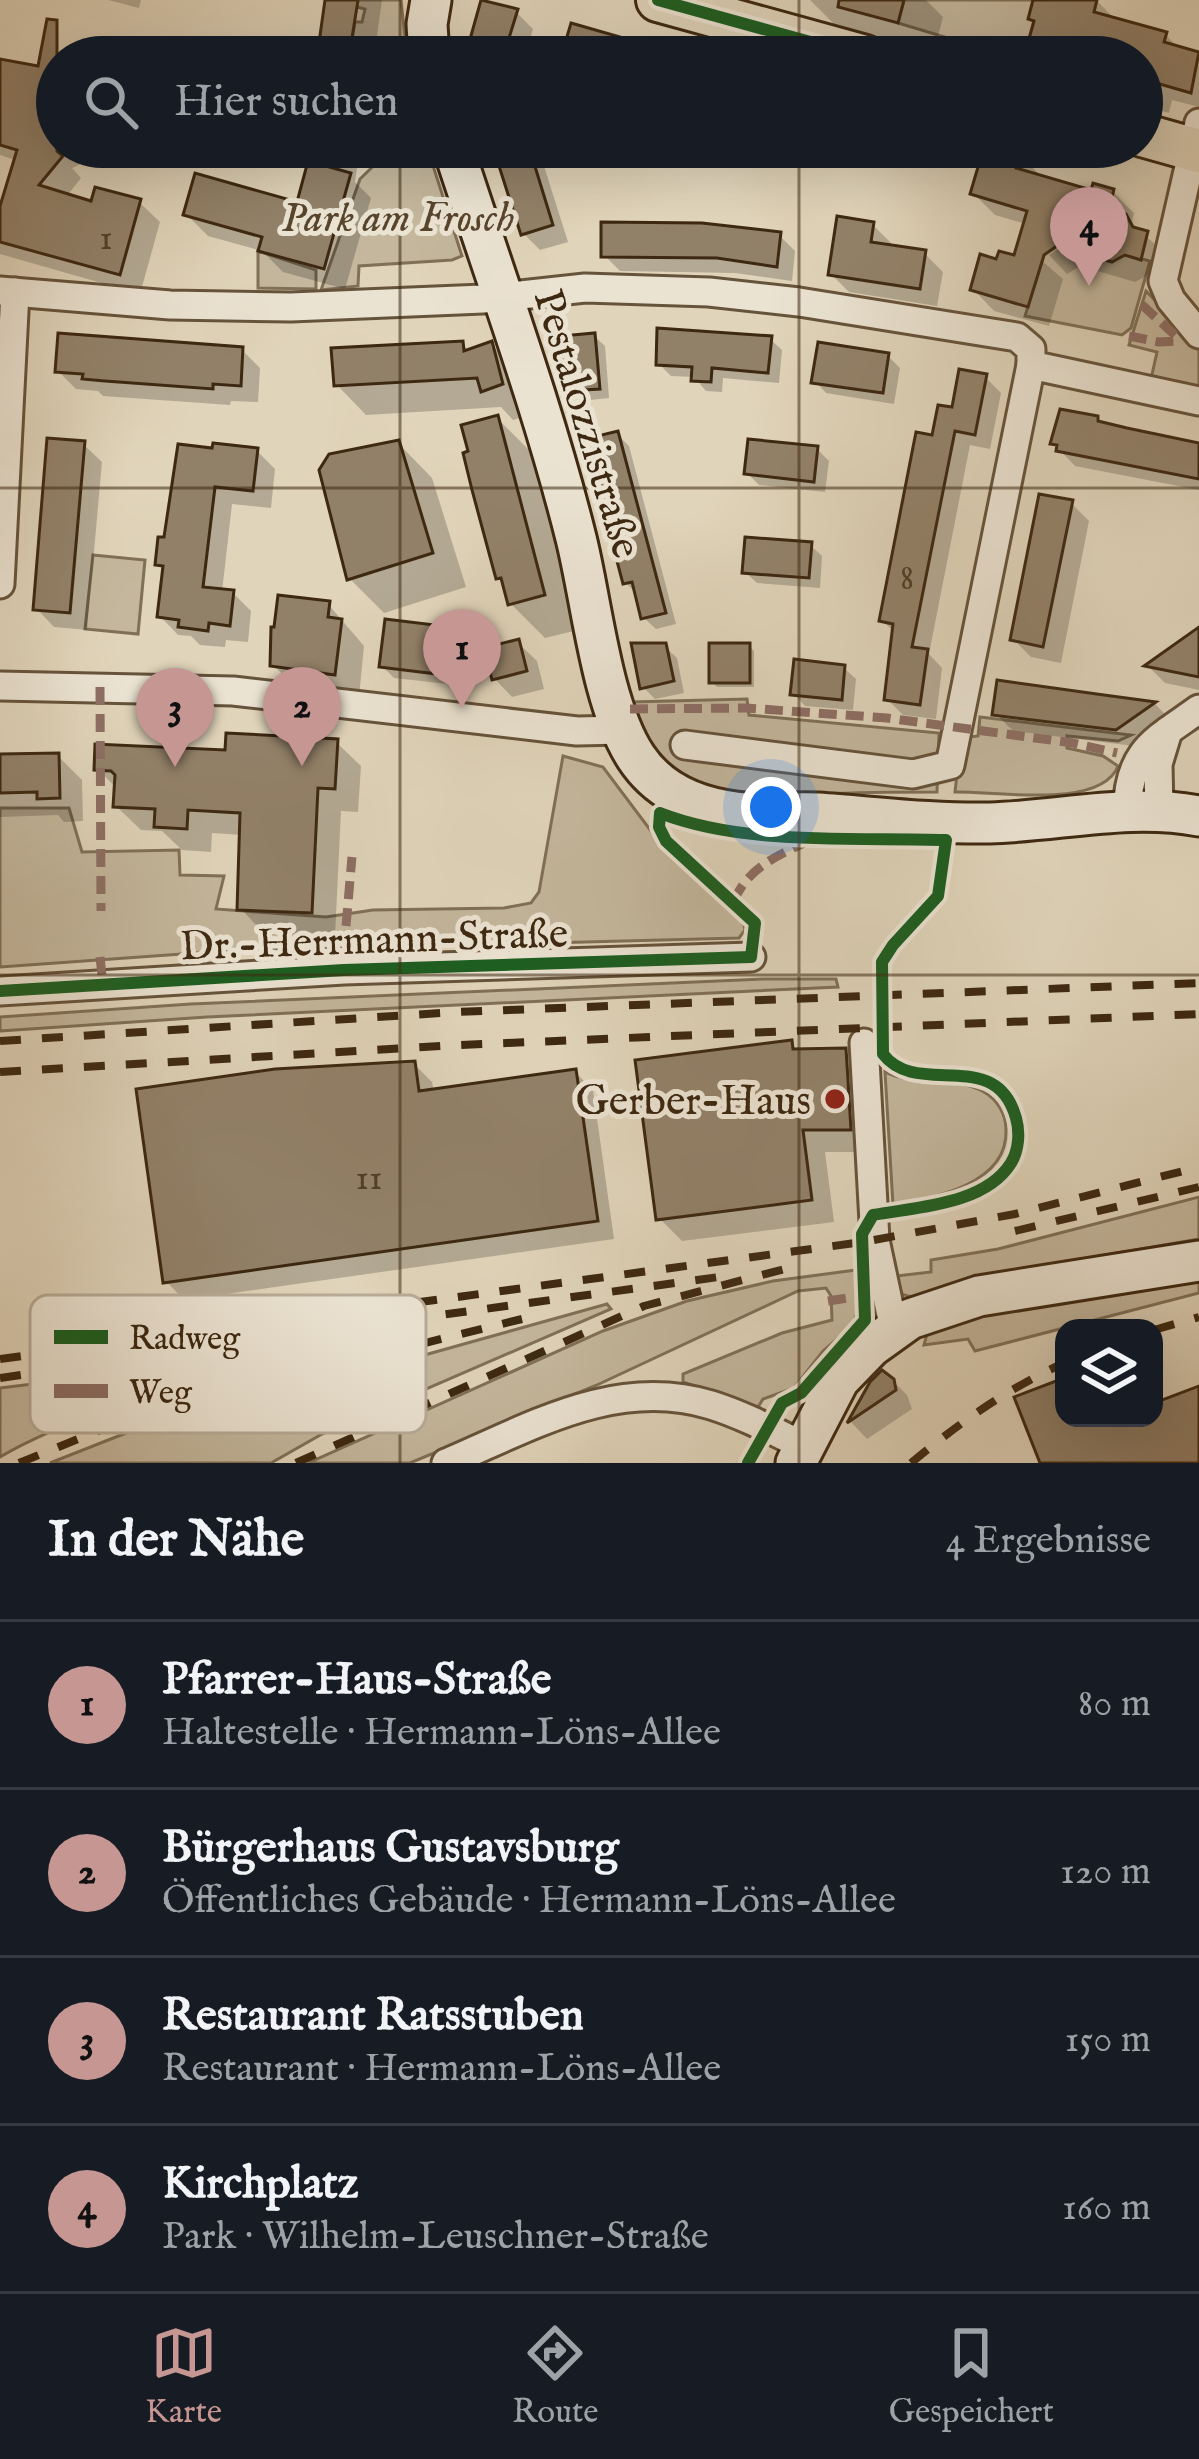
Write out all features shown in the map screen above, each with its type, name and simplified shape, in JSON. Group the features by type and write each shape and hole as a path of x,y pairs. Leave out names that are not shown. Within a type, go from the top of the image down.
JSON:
{"main road":[{"path":"428,36 431,0"},
{"path":"658,0 758,13 814,36"},
{"path":"1163,137 1197,141"},
{"name":"Pestalozzistraße","path":"460,168 576,535 622,730"},
{"path":"622,730 652,777 688,801 742,812 970,823 1071,813 1199,816"},
{"path":"800,1455 839,1380 894,1329 933,1309 979,1296 1199,1261"}],"street":[{"path":"1197,141 1163,280 1171,300 1199,334"},
{"path":"0,584 7,291 170,305 291,307 604,288 709,292 1017,338 1031,349 950,765 914,774 685,745"},
{"path":"1031,365 1199,401"},
{"path":"0,686 210,689 544,728 622,730"},
{"path":"1143,812 1128,787 1136,760 1199,709"},
{"name":"Dr.-Herrmann-Straße","path":"0,991 344,970 751,957"},
{"path":"864,1043 875,1240 894,1329"},
{"path":"446,1463 580,1406 649,1394 711,1405 800,1455"}],"green space":[{"path":"358,0 401,0 405,36 353,36 355,22 362,22 365,9 357,7"},
{"path":"904,0 1033,0 1030,36 941,36 898,23"},
{"name":"Park am Frosch","path":"371,168 434,168 462,256 359,266 358,286 321,290 360,179"},
{"path":"1056,246 1112,262 1123,254 1150,261 1131,328 1122,335 1025,316 1045,252"},
{"path":"258,251 316,270 316,289 258,288"},
{"path":"1146,291 1199,346 1199,393 1151,379 1157,352 1129,345"},
{"path":"93,555 145,560 138,634 85,629"},
{"path":"747,699 749,715 939,733 937,792 762,794 707,785 663,758 645,734 631,702"},
{"path":"980,717 1131,735 1118,741 1067,736 1067,748 1103,756 1118,766 1108,780 1091,788 1045,795 955,792 961,738 978,736"},
{"path":"563,756 603,767 660,843 742,916 745,930 739,938 210,952 0,967 0,808 69,808 82,852 179,850 180,875 224,876 216,909 326,917 373,910 504,908 531,903 539,892"},
{"path":"836,979 838,987 0,1031 0,1017"},
{"path":"885,1072 960,1084 989,1095 1006,1124 995,1164 966,1185 893,1205"},
{"path":"1199,1197 1199,1239 1094,1257 915,1298 901,1294 896,1276 931,1272 931,1260 998,1249"},
{"path":"856,1270 858,1311 851,1327 823,1351 794,1388 763,1399 758,1407 683,1382 683,1374 782,1333 832,1320 826,1288 798,1291 597,1385 410,1463 308,1463 375,1433 426,1433 426,1410 603,1331 687,1301 773,1281"},
{"path":"1199,1280 1199,1293 1099,1319 1055,1319 1055,1330 975,1351 968,1339 924,1345 927,1334 975,1316"},
{"path":"607,1304 611,1309 426,1389 426,1355"},
{"path":"30,1384 30,1433 49,1433 0,1457 0,1388"},
{"path":"126,1433 324,1433 271,1463 50,1463"}],"building":[{"path":"325,0 358,0 352,36 320,36"},
{"path":"481,0 518,9 510,36 471,36"},
{"path":"839,0 904,0 898,23 838,7"},
{"path":"1033,0 1097,0 1094,12 1167,32 1164,42 1199,52 1191,93 1163,85 1163,36 1030,36 1034,21 1028,19"},
{"path":"47,19 57,20 57,36 44,36"},
{"path":"571,23 616,36 567,36"},
{"path":"0,59 36,66 36,168 53,168 39,185 91,201 95,187 141,199 120,275 0,242 0,206 17,150 0,145"},
{"path":"306,168 351,173 324,269 258,251 262,237 183,215 195,173 297,202"},
{"path":"500,168 535,168 553,225 521,235"},
{"path":"978,168 1016,168 1091,190 1093,183 1114,189 1109,210 1126,214 1133,227 1148,231 1141,260 1125,255 1112,262 1057,246 1044,255 1028,307 970,290 980,254 996,259 999,251 1014,255 1027,211 970,194"},
{"path":"837,216 874,222 871,242 926,250 920,289 828,275"},
{"path":"601,222 702,223 781,232 777,267 717,258 601,257"},
{"path":"657,328 772,336 768,373 712,368 711,382 691,381 692,367 656,365"},
{"path":"58,333 243,347 241,386 213,384 213,389 105,381 55,372"},
{"path":"595,333 600,389 566,391 561,336"},
{"path":"463,341 464,351 492,341 503,384 481,392 477,378 334,386 331,348"},
{"path":"818,342 889,353 883,393 811,383"},
{"path":"959,369 987,374 975,435 955,431 912,647 928,649 920,705 884,700 893,624 879,621 916,432 932,435 938,405 952,407"},
{"path":"1060,409 1199,443 1199,479 1056,451 1057,445 1050,444"},
{"path":"498,415 545,595 508,605 501,578 496,579 472,490 461,425"},
{"path":"618,431 666,613 641,619 632,582 623,584 585,439"},
{"path":"47,438 85,441 70,613 33,610"},
{"path":"748,439 818,446 814,482 744,474"},
{"path":"399,440 433,553 347,580 319,470 329,454"},
{"path":"213,443 258,448 253,491 215,487 203,587 234,590 230,626 209,623 208,631 178,627 179,620 157,617 163,566 155,565 158,537 164,537 178,444 212,448"},
{"path":"1039,494 1073,500 1043,647 1010,640"},
{"path":"745,537 812,542 809,578 742,573"},
{"path":"278,595 330,601 328,617 342,619 335,675 270,666"},
{"path":"385,619 443,626 437,674 379,667"},
{"path":"1199,627 1199,677 1144,666"},
{"path":"519,639 527,671 492,680 484,648"},
{"path":"631,643 666,643 674,681 640,689"},
{"path":"709,643 750,643 750,683 709,683"},
{"path":"794,659 845,665 842,700 790,695"},
{"path":"997,680 1156,702 1116,730 992,715"},
{"path":"226,733 338,739 335,789 318,788 312,913 237,910 240,813 188,810 187,829 154,827 155,809 113,807 115,775 94,770 95,744 225,750"},
{"path":"59,753 60,798 37,799 37,792 0,793 0,754"},
{"path":"792,1040 793,1049 846,1048 851,1130 803,1130 812,1200 656,1220 635,1060"},
{"path":"415,1061 419,1091 576,1069 598,1221 163,1283 136,1089 275,1069"},
{"path":"882,1370 894,1379 896,1390 847,1423 870,1382"},
{"path":"1055,1381 1055,1427 1163,1427 1163,1400 1199,1386 1199,1463 1040,1463 1014,1397"}],"railway":[{"path":"0,1041 457,1012 1199,983"},
{"path":"0,1072 459,1045 1199,1014"},
{"path":"426,1301 863,1242 1015,1214 1199,1167"},
{"path":"1015,1231 1199,1187"},
{"path":"426,1404 644,1306 796,1266"},
{"path":"426,1317 719,1277"},
{"path":"1163,1327 1199,1317"},
{"path":"426,1343 522,1319"},
{"path":"0,1359 30,1355"},
{"path":"911,1463 984,1408 1055,1368"},
{"path":"0,1378 30,1374"},
{"path":"19,1463 93,1433"},
{"path":"296,1463 362,1433"}],"marked path":[{"path":"1129,336 1176,341 1140,303"},
{"path":"100,687 101,911"},
{"path":"630,709 746,708 887,718 1117,753"},
{"path":"734,901 755,872 806,842"},
{"path":"346,926 352,857"},
{"path":"100,957 103,984"},
{"path":"828,1301 867,1295"}],"cycle path":[{"path":"658,0 789,36"},
{"path":"0,991 344,970 751,957 755,923 666,841 659,827 660,813 693,824 764,835 946,840 938,896 882,962 883,1054 915,1073 992,1084 1006,1096 1016,1118 1016,1152 999,1177 967,1196 873,1215 862,1234 865,1320 801,1393 782,1403 748,1463"}],"place":[{"name":"Kirchplatz","path":"1089,286"},
{"name":"Pfarrer-Haus-Straße","path":"462,708"},
{"name":"Bürgerhaus Gustavsburg","path":"302,766"},
{"name":"Restaurant Ratsstuben","path":"175,767"},
{"name":"Gerber-Haus","path":"835,1099"}]}
